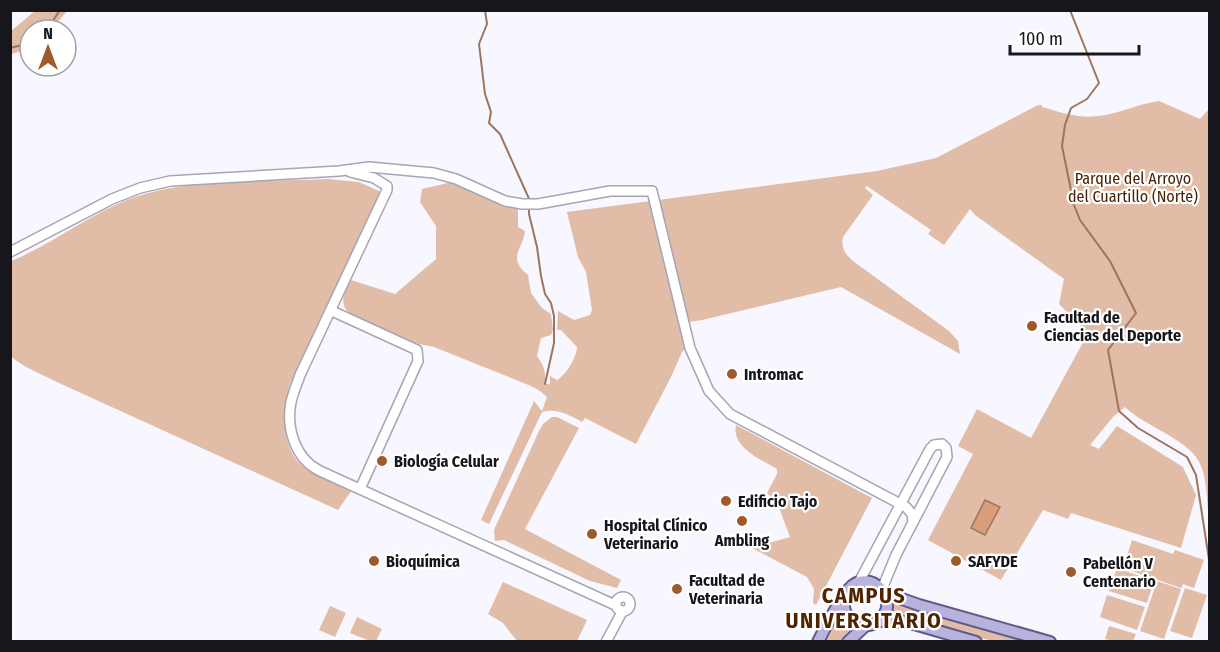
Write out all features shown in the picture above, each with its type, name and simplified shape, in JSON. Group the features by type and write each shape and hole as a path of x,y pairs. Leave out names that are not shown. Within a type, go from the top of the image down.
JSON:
{"main road":[{"path":"818,642 850,587 859,582 871,582 883,591 919,605 1050,642"},
{"path":"878,621 887,609 883,591"},
{"path":"845,596 843,605 846,615 853,622 866,625"},
{"path":"848,642 866,625 878,621 907,622 976,642"}],"street":[{"path":"10,252 112,199 140,188 160,183 217,176 339,171 369,167 434,173 456,179 505,201 524,204 610,191 652,191 690,348 709,391 730,414 901,504 910,510 913,522"},
{"path":"339,171 374,178 385,184 387,190 300,375 291,402 290,420 293,438 301,456 310,466 619,605 606,642"},
{"path":"332,311 417,350 418,361 360,489"},
{"path":"859,582 930,449 938,444 945,446 947,457 896,555 883,591"}],"green space":[{"path":"35,11 67,11 61,18 27,18"},
{"path":"18,25 18,52 11,54 11,31"},
{"name":"Parque del Arroyo del Cuartillo (Norte)","path":"1159,101 1200,119 1209,109 1209,521 1204,478 1196,457 1178,441 1125,407 1113,417 1090,445 1099,449 1117,426 1183,467 1196,495 1181,548 1071,513 1068,519 1043,510 1001,580 928,540 973,454 958,446 977,409 1031,438 1087,335 1059,304 1064,279 975,215 970,209 944,245 928,234 931,230 867,186 865,188 873,195 843,237 844,250 853,261 949,331 958,341 960,354 841,287 682,323 687,346 636,444 585,418 582,422 558,412 542,412 489,524 481,520 534,401 542,411 547,397 531,386 434,347 414,343 349,313 343,301 351,280 395,294 436,259 436,226 420,202 422,189 457,183 518,205 518,227 525,231 518,253 518,263 528,275 531,293 542,308 551,314 553,330 551,335 541,338 537,356 544,369 545,384 550,384 550,376 557,380 567,370 573,361 577,347 561,330 557,330 558,311 574,320 590,315 592,310 586,272 578,257 567,212 877,171 936,158 1038,105 1091,117"},
{"path":"328,179 359,182 381,192 289,387 287,397 285,428 290,449 295,458 312,472 352,490 338,510 59,383 11,357 11,261 116,205 155,191 229,182"},
{"path":"552,417 557,417 579,428 525,529 621,580 617,588 590,581 504,540 495,541 494,530 539,431 543,424"},
{"path":"736,425 872,498 816,605 813,603 814,589 807,577 752,548 790,537 778,505 767,493 777,474 777,469 756,457 743,446 738,440"},
{"path":"1132,540 1173,554 1175,550 1204,560 1194,588 1183,584 1181,588 1123,568"},
{"path":"1117,568 1154,581 1147,603 1109,591"},
{"path":"1157,581 1181,589 1164,639 1140,631"},
{"path":"503,582 587,620 577,641 517,641 503,623 488,614"},
{"path":"1185,588 1207,595 1192,638 1170,631"},
{"path":"1107,595 1145,607 1137,630 1100,617"},
{"path":"894,601 1034,641 992,641 891,613"},
{"path":"330,606 346,613 335,637 319,630"},
{"path":"841,614 848,625 854,629 841,641 826,642"},
{"path":"357,617 382,629 376,641 350,633"},
{"path":"1109,626 1136,634 1133,641 1105,639"}],"shaded area":[{"path":"985,500 1000,507 985,535 971,528"}],"waterway":[{"path":"55,18 60,10"},
{"path":"485,10 487,24 479,44 485,94 491,112 489,123 500,134 530,201"},
{"path":"1070,10 1099,83 1087,99 1071,108 1065,125 1062,146 1074,205 1080,220 1110,261 1136,313 1108,350 1119,411 1138,428 1187,457 1196,475 1210,566"},
{"path":"10,48 18,46"},
{"path":"529,206 545,294 551,303 554,316 554,343 545,384"}],"place":[{"name":"Facultad de Ciencias del Deporte","path":"1032,326"},
{"name":"Intromac","path":"732,374"},
{"name":"Biología Celular","path":"382,461"},
{"name":"Edificio Tajo","path":"726,501"},
{"name":"Ambling","path":"742,521"},
{"name":"Hospital Clínico Veterinario","path":"592,534"},
{"name":"Bioquímica","path":"374,561"},
{"name":"SAFYDE","path":"956,561"},
{"name":"Pabellón V Centenario","path":"1071,572"},
{"name":"Facultad de Veterinaria","path":"677,589"}],"district":[{"name":"CAMPUS UNIVERSITARIO","path":"864,608"}]}
